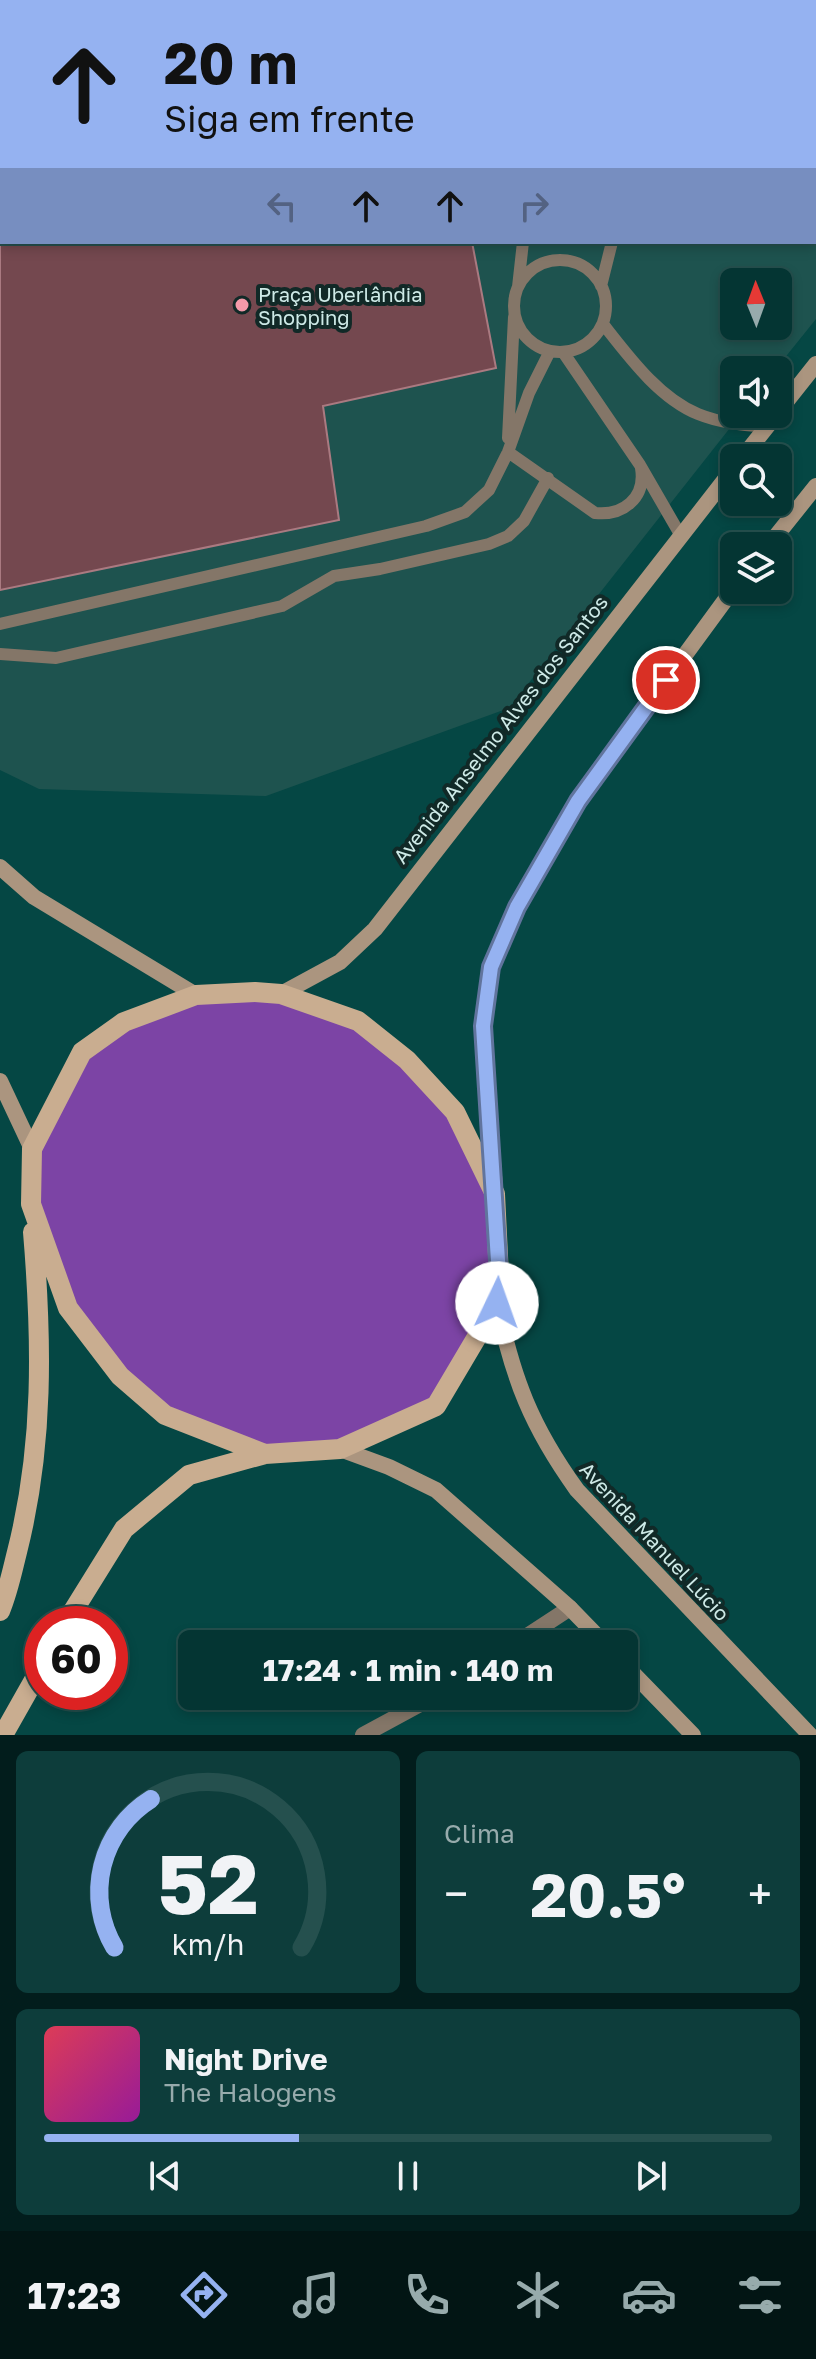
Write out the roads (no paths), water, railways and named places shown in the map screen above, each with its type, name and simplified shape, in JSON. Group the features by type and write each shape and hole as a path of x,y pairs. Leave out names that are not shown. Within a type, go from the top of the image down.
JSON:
{"main road":[{"path":"792,394 816,364"},
{"path":"753,444 765,428"},
{"name":"Avenida Anselmo Alves dos Santos","path":"281,994 340,962 375,929 720,486"},
{"path":"779,532 816,486"},
{"path":"76,1606 124,1529 189,1475 265,1454 340,1449 436,1406 497,1303 499,1276 495,1194 483,1026 491,967 517,907 578,801 722,604"},
{"path":"0,867 34,897 196,995"},
{"path":"0,1611 31,1500 40,1403 39,1307 31,1204 32,1149 61,1087 82,1052 124,1022 196,995 281,994 358,1021 407,1060 455,1112 495,1194"},
{"path":"0,1081 32,1149"},
{"path":"31,1204 68,1308 120,1376 165,1415 265,1454"},
{"name":"Avenida Manuel Lúcio","path":"497,1303 509,1360 530,1417 577,1490 810,1735"},
{"path":"340,1449 389,1467 436,1490 591,1630"},
{"path":"638,1678 693,1735"},
{"path":"3,1735 24,1698"}],"street":[{"path":"536,1630 570,1608"},
{"path":"363,1735 409,1710"}],"lane":[{"path":"508,452 514,313 523,244"},
{"path":"601,286 612,244"},
{"path":"514,313 526,337 550,351 563,352 587,344 603,324 606,299 601,286 584,267 559,261 535,268 518,288"},
{"path":"603,324 661,389 697,414 720,421"},
{"path":"0,624 426,526 465,512 489,490 550,351"},
{"path":"563,352 640,465 681,536"},
{"path":"508,452 595,513 606,514 628,507 636,498 642,477 640,465"},
{"path":"0,654 56,658 282,606 334,576 380,569 489,544 508,536 524,521 548,478"}],"place":[{"name":"Praça Uberlândia Shopping","path":"242,305"}]}
